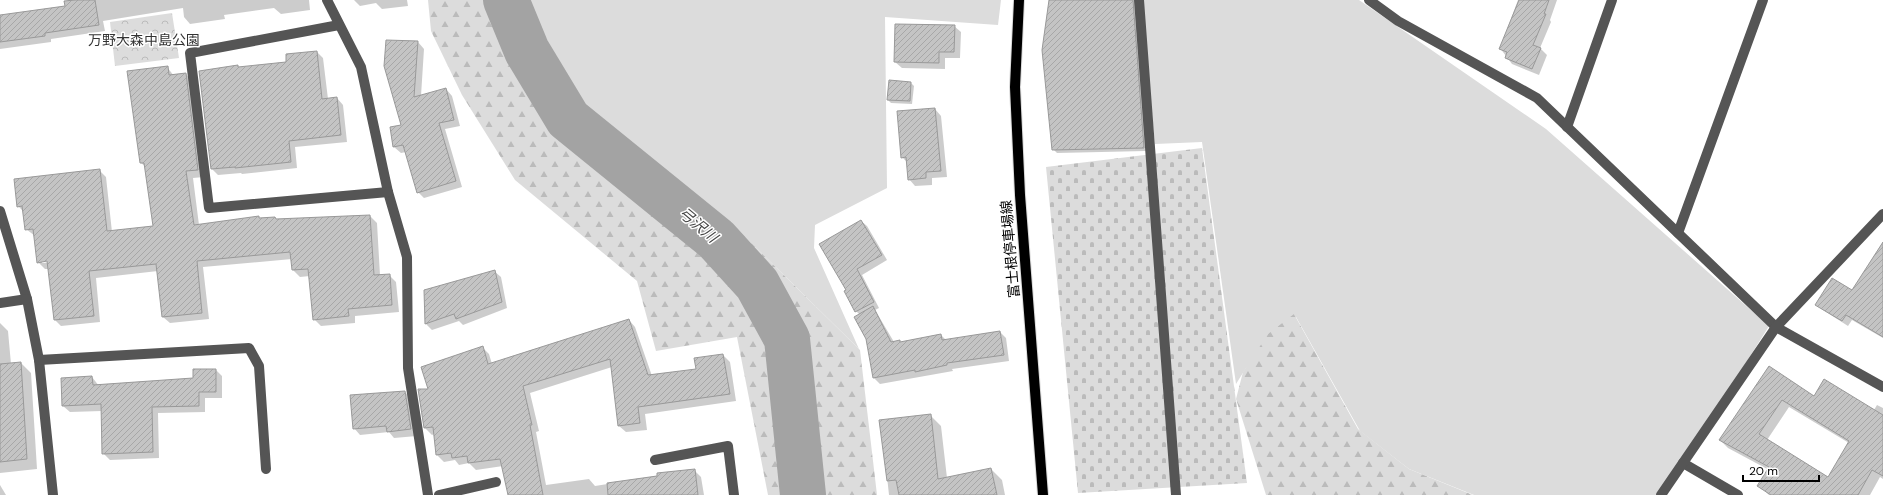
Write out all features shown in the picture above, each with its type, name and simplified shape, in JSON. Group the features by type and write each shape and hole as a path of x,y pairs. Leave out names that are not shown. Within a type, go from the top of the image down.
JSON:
{"main road":[{"name":"富士根停車場線","path":"1019,0 1015,87 1020,195 1043,495"}],"street":[{"path":"327,0 361,67 388,192 407,257 408,368 428,495"},
{"path":"1139,0 1176,495"},
{"path":"1369,0 1398,21 1537,98 1776,327 1883,387"},
{"path":"1567,127 1612,0"},
{"path":"1678,233 1763,0"},
{"path":"339,25 190,53 208,208 388,192"},
{"path":"0,211 27,299 40,360 54,495"},
{"path":"1661,495 1776,327 1883,214"},
{"path":"0,302 27,299"},
{"path":"40,360 249,348 258,366 266,468"},
{"path":"655,460 728,446 734,495"},
{"path":"1683,463 1738,495"},
{"path":"439,495 496,482"}],"green space":[{"path":"428,0 524,0 591,116 737,229 860,350 877,495 768,495 737,337 656,351 637,281 515,180 462,95 431,31"},
{"path":"524,0 1001,0 998,25 885,17 887,188 815,225 814,248 859,349 737,229 591,116"},
{"path":"1141,0 1359,0 1546,129 1769,326 1683,463 1666,495 1474,495 1409,469 1360,431 1296,317 1246,368 1236,384 1202,142 1155,144"},
{"name":"万野大森中島公園","path":"172,13 179,58 115,66 110,22"},
{"path":"1202,148 1247,483 1078,493 1046,167"},
{"path":"1294,314 1358,429 1409,469 1473,495 1266,495 1236,399 1243,372 1268,334"}],"building":[{"path":"95,0 99,25 45,33 45,36 0,42 0,15 65,6 64,1"},
{"path":"1049,0 1133,0 1144,148 1052,150 1042,50"},
{"path":"1519,0 1549,0 1544,14 1546,14 1533,45 1541,48 1532,69 1505,58 1507,52 1499,49"},
{"path":"895,24 955,25 954,52 939,52 939,63 894,62"},
{"path":"386,40 418,41 414,97 446,88 454,120 439,123 456,181 417,193 403,145 393,147 390,127 401,125 384,66"},
{"path":"317,51 322,99 337,97 341,135 289,141 291,162 211,169 199,71 238,65 238,67 286,62 286,54"},
{"path":"168,66 169,75 186,73 198,170 186,171 194,225 259,216 259,218 275,217 276,219 370,215 374,275 390,274 392,305 348,309 349,316 313,320 308,269 292,270 290,252 197,261 202,313 162,317 156,264 89,271 94,316 54,320 47,261 37,263 33,229 25,230 22,206 17,207 14,179 100,169 107,231 153,226 144,163 140,163 127,71"},
{"path":"889,80 911,82 910,101 887,100"},
{"path":"935,108 941,171 926,172 926,178 908,180 906,157 901,158 897,111"},
{"path":"861,220 882,255 857,269 874,302 855,312 844,291 846,290 819,244"},
{"path":"1883,242 1883,337 1846,315 1842,321 1815,305 1832,278 1852,290"},
{"path":"495,270 502,302 456,319 454,314 425,324 424,290"},
{"path":"873,306 891,342 900,340 900,342 941,334 942,340 1000,331 1004,355 947,363 947,365 915,372 915,370 873,378 866,339 854,317"},
{"path":"629,319 648,375 696,369 694,358 723,354 730,394 638,407 640,423 618,426 610,359 523,386 532,425 530,425 543,495 508,495 500,459 468,463 467,456 452,458 451,453 436,455 433,427 424,428 418,389 428,389 421,367 483,346 488,364"},
{"path":"21,362 27,459 0,462 0,364"},
{"path":"1769,366 1814,396 1824,379 1883,415 1883,476 1872,470 1858,495 1771,495 1757,486 1769,467 1719,440","holes":["1782,400 1849,441 1828,477 1759,434"]},
{"path":"193,369 216,369 216,392 199,392 199,406 152,407 153,452 102,454 101,404 62,406 61,378 92,376 93,385 193,378"},
{"path":"405,391 411,429 387,432 386,426 353,429 350,395"},
{"path":"931,414 938,479 991,468 997,495 899,495 896,480 887,481 879,420"},
{"path":"695,469 698,495 608,495 607,483 657,476 657,473"}],"waterway":[{"name":"弓沢川","path":"506,0 527,51 568,119 716,239 757,284 787,339 803,495"}]}
